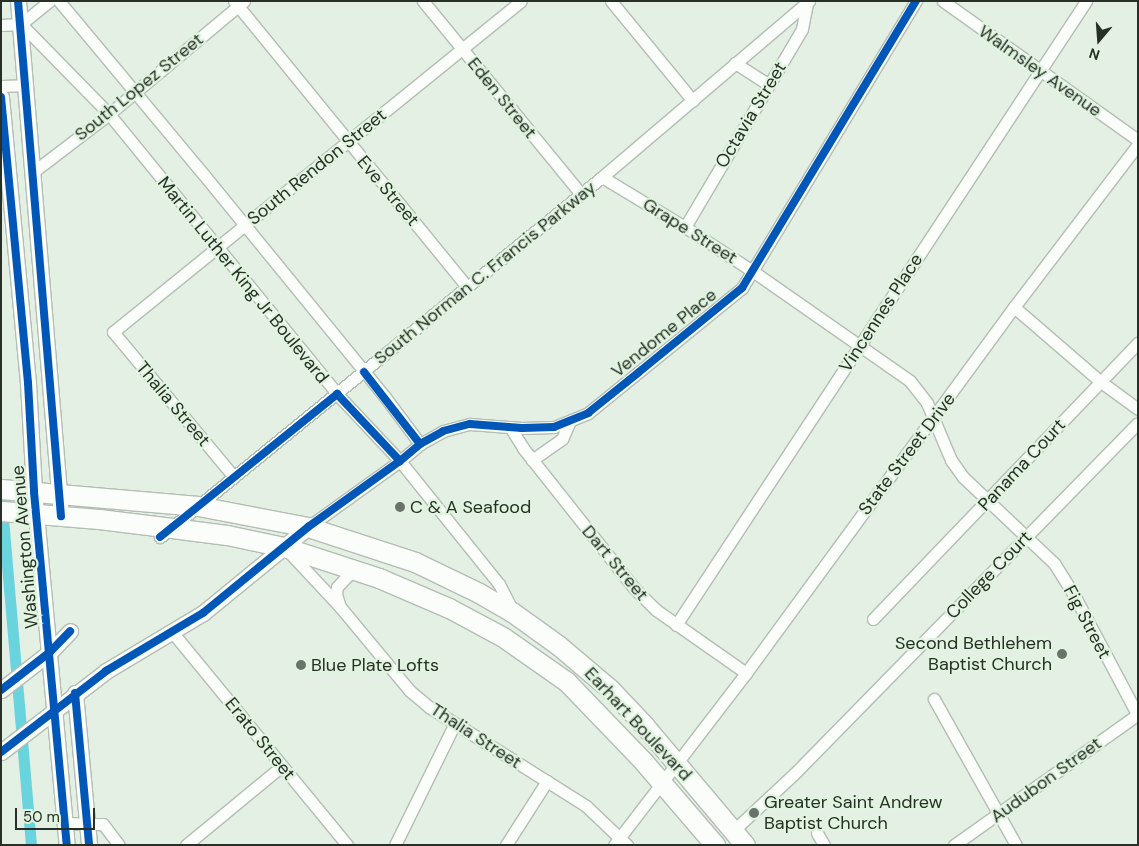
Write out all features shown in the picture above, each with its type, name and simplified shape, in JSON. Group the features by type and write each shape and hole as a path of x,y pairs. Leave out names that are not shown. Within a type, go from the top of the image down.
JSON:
{"main road":[{"name":"Earhart Boulevard","path":"1,489 198,506 308,527 415,562 479,593 512,612 558,645 610,690 677,764 739,838"},
{"name":"Earhart Boulevard","path":"1,511 61,516 166,533 227,535 284,547 354,569 402,587 449,608 504,637 567,682 590,704 662,783 715,845"},
{"path":"402,587 415,562"}],"street":[{"path":"18,1 61,516"},
{"path":"1,25 21,24 49,1"},
{"name":"Martin Luther King Jr Boulevard","path":"59,1 364,372 420,444"},
{"name":"Eden Street","path":"423,1 581,194"},
{"name":"South Rendon Street","path":"112,332 217,249 521,1"},
{"path":"611,1 693,101"},
{"name":"Vendome Place","path":"308,527 400,461 420,444 453,427 470,424 548,427 570,421 588,413 742,288 754,272 916,1"},
{"name":"Walmsley Avenue","path":"943,1 1138,140"},
{"name":"Vincennes Place","path":"676,625 1086,1"},
{"name":"South Norman C. Francis Parkway","path":"166,533 602,177 808,2"},
{"name":"Octavia Street","path":"684,226 802,28 808,2"},
{"name":"South Lopez Street","path":"33,172 109,114 239,3"},
{"name":"Eve Street","path":"239,3 348,142 467,287"},
{"name":"Martin Luther King Jr Boulevard","path":"21,24 109,114 337,394 400,461 499,584 512,612"},
{"path":"736,63 769,85"},
{"path":"1,86 26,85"},
{"name":"Washington Avenue","path":"1,98 28,383 28,492 50,652 67,845"},
{"name":"State Street Drive","path":"620,842 649,798 746,673 1014,307 1138,144"},
{"name":"Grape Street","path":"602,177 684,226 754,272 910,381 927,403 951,460 963,477 1027,536"},
{"path":"1014,307 1101,382 1138,409"},
{"name":"Thalia Street","path":"112,332 234,477"},
{"name":"Panama Court","path":"873,619 989,500 1138,342"},
{"path":"28,383 50,382"},
{"path":"532,460 562,439 570,421"},
{"name":"College Court","path":"739,838 794,774 1138,423"},
{"name":"Dart Street","path":"510,427 532,460 634,588 656,610 746,673"},
{"path":"1,752 54,712 75,693 106,671 173,633 203,613 308,527"},
{"name":"Fig Street","path":"1027,536 1054,564 1074,595 1138,715"},
{"name":"Thalia Street","path":"284,547 340,608 410,691 429,707 586,806 620,842"},
{"path":"340,608 336,594 337,587 354,569"},
{"path":"1,690 50,652 70,631"},
{"name":"Erato Street","path":"173,633 347,845"},
{"path":"75,693 89,845"},
{"path":"934,699 1016,845"},
{"name":"Audubon Street","path":"954,845 1138,715"},
{"path":"394,845 455,723"},
{"path":"186,845 282,766"},
{"path":"506,845 547,781"},
{"path":"65,824 103,824 119,845"},
{"path":"817,833 824,845"}],"waterway":[{"path":"1,495 31,845"}],"cycle path":[{"path":"18,1 61,516"},
{"path":"1,752 106,671 203,613 308,527 400,461 420,444 443,431 470,424 522,428 554,427 588,413 742,288 916,1"},
{"path":"1,97 28,383 34,492 67,845"},
{"path":"364,372 420,444"},
{"path":"160,537 337,394 400,461"},
{"path":"1,690 50,652 70,631"},
{"path":"75,693 89,845"}],"place":[{"name":"C & A Seafood","path":"400,507"},
{"name":"Second Bethlehem Baptist Church","path":"1062,654"},
{"name":"Blue Plate Lofts","path":"301,665"},
{"name":"Greater Saint Andrew Baptist Church","path":"754,813"}]}
